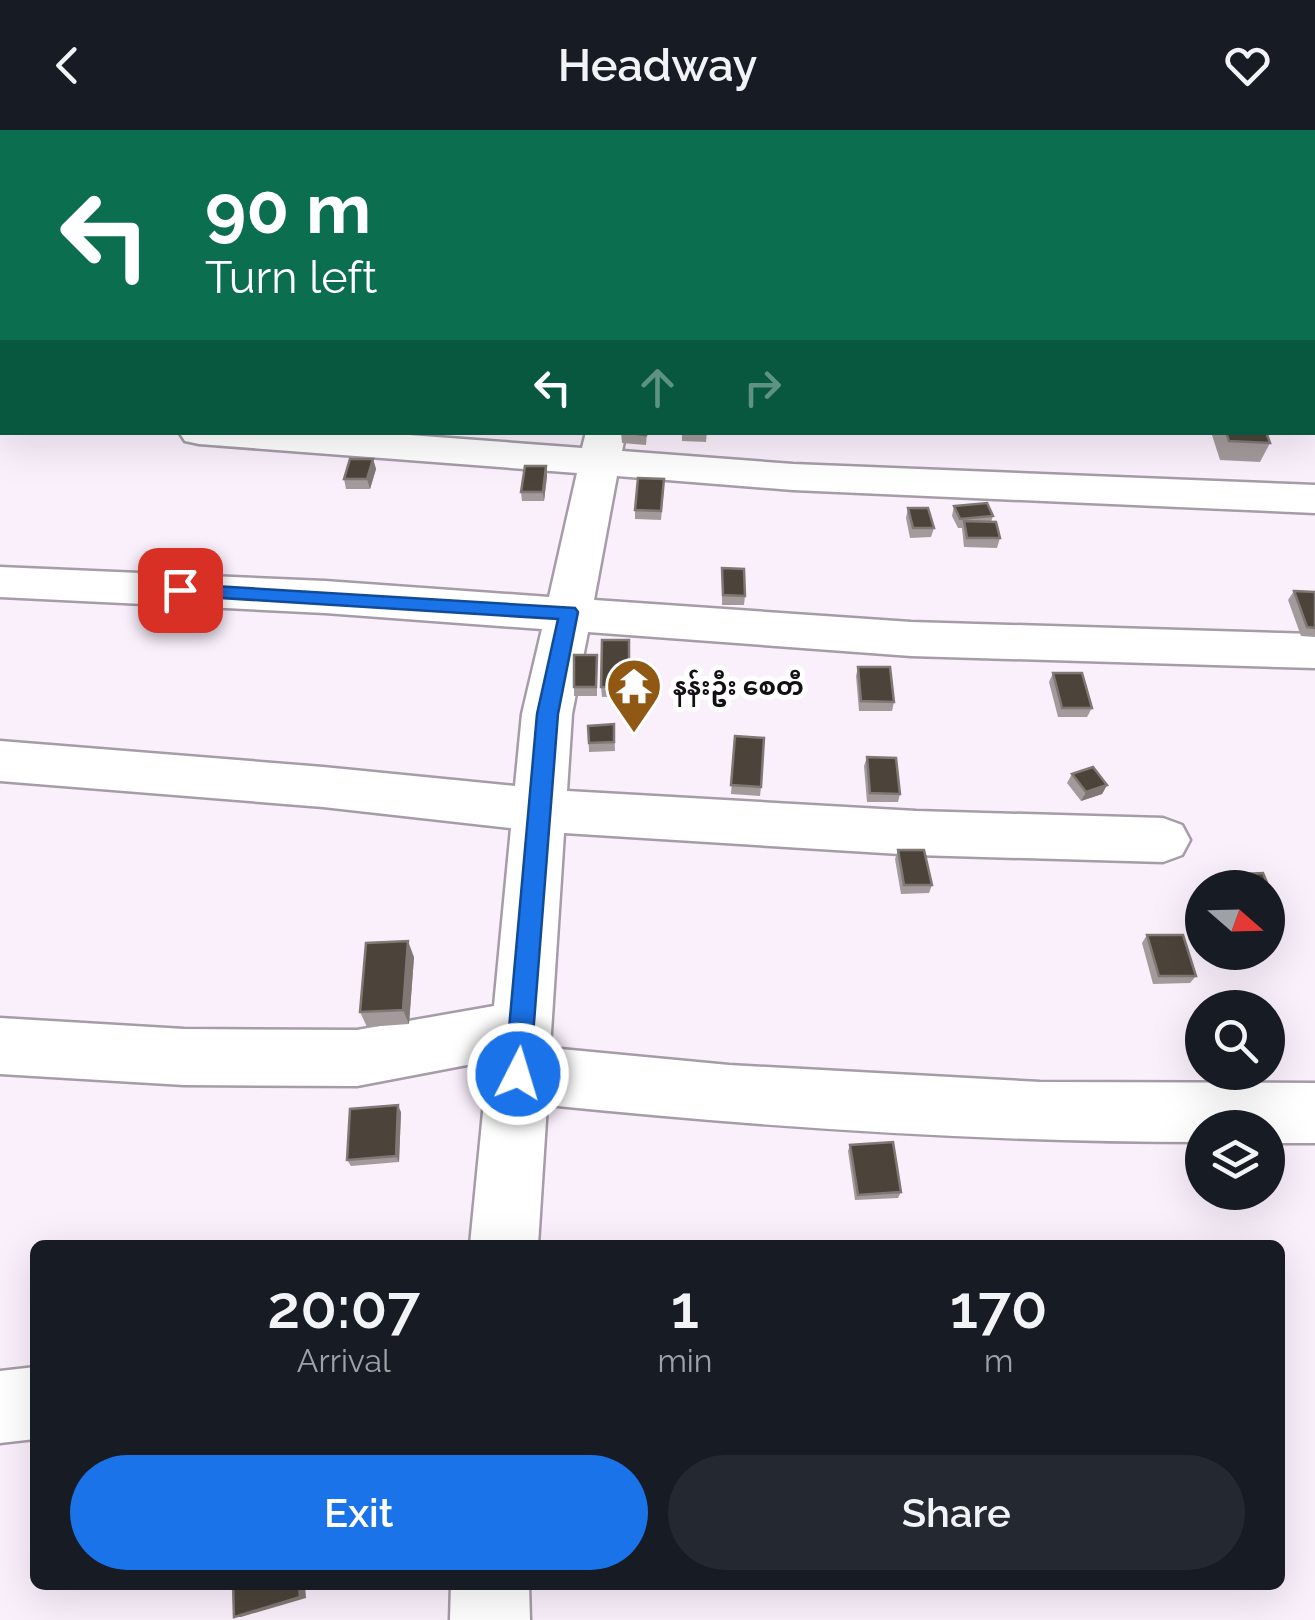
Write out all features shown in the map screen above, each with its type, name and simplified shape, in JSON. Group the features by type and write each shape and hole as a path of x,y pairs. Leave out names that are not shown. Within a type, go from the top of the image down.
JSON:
{"street":[{"path":"280,435 603,447 793,478 1315,499"},
{"path":"504,1240 547,714 603,447"},
{"path":"0,582 568,612 911,638 1315,650"},
{"path":"0,761 324,786 539,810 916,833 1163,840"},
{"path":"0,1046 184,1056 357,1058 520,1051 728,1094 1040,1112 1315,1112"},
{"path":"0,1407 30,1404"},
{"path":"490,1590 490,1620"}],"building":[{"path":"1227,435 1267,435 1270,443 1229,441"},
{"path":"350,459 373,459 367,479 344,479"},
{"path":"525,466 546,466 543,492 521,492"},
{"path":"638,478 664,479 661,511 635,510"},
{"path":"987,503 993,516 960,519 954,506"},
{"path":"908,508 928,508 934,528 913,528"},
{"path":"964,521 996,522 1000,538 967,538"},
{"path":"722,568 744,569 745,596 723,595"},
{"path":"1294,591 1315,592 1315,628 1307,627"},
{"path":"602,640 629,640 629,687 601,687"},
{"path":"574,655 597,655 596,687 574,687"},
{"path":"858,667 890,667 894,702 861,701"},
{"path":"1053,673 1082,673 1092,708 1062,708"},
{"path":"614,724 614,742 589,743 588,726"},
{"path":"735,736 764,738 761,787 731,785"},
{"path":"867,757 896,758 900,794 870,793"},
{"path":"1093,767 1107,785 1086,792 1072,774"},
{"path":"898,850 924,850 932,885 904,885"},
{"path":"1147,935 1183,935 1185,970 1194,970 1196,976 1159,976"},
{"path":"408,941 403,1010 360,1012 366,943"},
{"path":"398,1105 396,1156 347,1160 350,1109"},
{"path":"893,1142 901,1192 858,1195 850,1145"},
{"path":"233,1590 299,1590 300,1597 234,1617"}],"place":[{"name":"နန်းဦး စေတီ","path":"634,735"}],"route":[{"path":"180,590 568,612 547,714 518,1074"}]}
